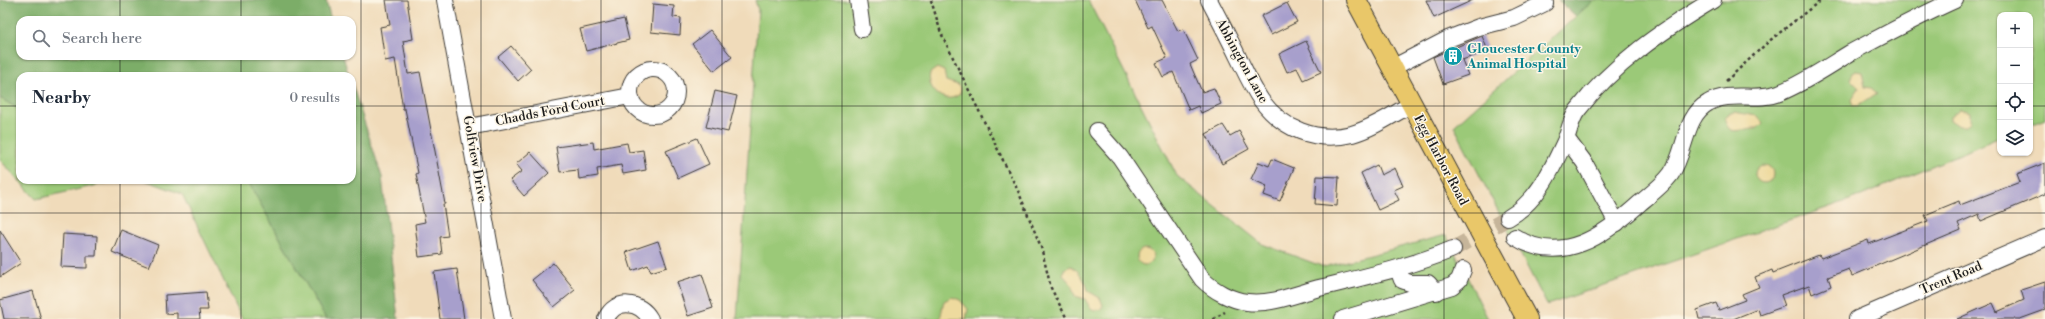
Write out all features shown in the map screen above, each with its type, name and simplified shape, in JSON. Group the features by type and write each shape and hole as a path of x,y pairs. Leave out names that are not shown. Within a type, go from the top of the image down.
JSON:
{"main road":[{"name":"Egg Harbor Road","path":"1356,0 1526,319"}],"street":[{"name":"Golfview Drive","path":"445,0 503,319"},
{"path":"858,0 862,30"},
{"name":"Abbington Lane","path":"1209,0 1261,99 1285,124 1301,132 1315,136 1350,134 1365,130 1412,104"},
{"path":"1508,218 1530,201 1539,190 1553,167 1576,112 1620,64 1689,14 1713,0"},
{"path":"1515,237 1529,245 1540,248 1561,248 1582,243 1599,236 1617,223 1671,173 1694,116 1701,107 1710,102 1731,96 1763,97 1779,93 1851,53 1955,0"},
{"path":"1392,68 1455,36 1479,27 1514,18 1545,3"},
{"name":"Chadds Ford Court","path":"469,127 630,96"},
{"path":"1097,131 1122,162 1202,279 1213,288 1229,297 1248,302 1273,300 1398,268 1453,249"},
{"path":"1566,138 1584,162 1617,223"},
{"name":"Trent Road","path":"1857,319 2045,238"},
{"path":"1398,268 1402,280 1428,283 1436,292"},
{"path":"1343,319 1436,292 1457,283 1463,270"},
{"path":"606,319 611,311 617,306 629,304 640,308 650,319"}],"path":[{"path":"931,0 941,32 1019,193 1041,248 1051,288 1066,319"},
{"path":"1722,86 1768,42 1821,0"}],"green space":[{"path":"0,0 326,0 330,16 16,16 16,60 344,60 348,72 16,72 16,108 0,98"},
{"path":"755,0 1088,0 1177,176 1262,244 1324,267 1446,235 1488,319 737,319 758,10"},
{"path":"1558,0 1594,0 1576,16"},
{"path":"1594,0 2045,0 2045,119 2033,124 2033,12 1997,12 1997,138 1861,196 1547,305 1454,126"},
{"path":"356,96 382,177 398,319 326,319 249,184 356,184"},
{"path":"0,98 16,108 16,177 0,160"},
{"path":"22,184 102,184 36,199"},
{"path":"156,184 249,184 326,319 242,319 182,194"}],"sand":[{"path":"937,68 944,71 946,81 958,85 961,88 960,94 948,98 943,97 934,90 931,85 930,73"},
{"path":"1856,71 1862,72 1865,87 1871,88 1877,93 1858,106 1853,105 1851,100 1859,88 1850,79"},
{"path":"1960,109 1970,112 1970,122 1966,126 1959,126 1950,120 1950,116"},
{"path":"1734,112 1757,116 1763,123 1758,128 1737,131 1729,129 1725,119 1728,114"},
{"path":"1764,165 1770,168 1773,174 1770,180 1764,183 1758,180 1755,174 1758,168"},
{"path":"1145,249 1151,251 1153,257 1151,263 1145,265 1139,263 1137,257 1139,251"},
{"path":"1071,266 1077,270 1082,277 1088,291 1100,298 1103,305 1101,309 1093,309 1089,306 1085,299 1075,296 1071,284 1063,275 1064,269"},
{"path":"952,297 960,300 968,309 966,319 940,319 944,301"}],"building":[{"path":"386,0 407,0 413,39 403,41 408,74 420,72 445,204 443,204 448,236 440,237 442,254 419,257 415,224 425,222 416,174 418,173 405,109 403,109 395,59 385,61 380,27 390,25"},
{"path":"1135,0 1162,0 1178,31 1183,29 1198,60 1190,64 1202,92 1214,88 1221,104 1201,113 1198,106 1189,110 1173,72 1163,77 1156,63 1167,58 1152,26 1148,28"},
{"path":"1426,0 1473,0 1434,18"},
{"path":"1287,3 1297,22 1271,35 1261,16"},
{"path":"653,4 674,6 673,17 681,18 680,35 651,32"},
{"path":"624,19 629,40 586,51 580,29"},
{"path":"710,30 732,57 714,71 692,44"},
{"name":"Gloucester County Animal Hospital","path":"1482,36 1488,51 1462,60 1468,75 1443,84 1433,57"},
{"path":"1306,41 1321,72 1303,80 1297,68 1287,72 1279,54"},
{"path":"511,46 531,69 518,81 498,57"},
{"path":"715,91 737,96 728,132 706,127"},
{"path":"1223,125 1230,136 1239,131 1249,149 1222,164 1206,134"},
{"path":"697,138 709,164 678,178 666,151"},
{"path":"593,142 594,149 627,143 629,152 643,150 646,170 623,174 621,165 597,169 598,176 579,179 578,170 560,172 556,147"},
{"path":"530,152 549,173 524,196 510,180 522,171 516,164"},
{"path":"1272,159 1294,168 1280,201 1264,195 1267,186 1251,179 1259,162 1269,166"},
{"path":"2045,163 2045,194 1981,221 1979,214 1958,223 1961,230 1852,276 1849,269 1828,277 1831,286 1812,294 1809,285 1781,295 1785,306 1760,315 1758,309 1733,319 1699,319 1697,310 1716,303 1719,310 1745,300 1742,294 1759,287 1755,277 1772,270 1773,273 1819,255 1821,258 1868,240 1869,244 1928,221 1925,215 1959,201 1960,205 2020,182 2017,174"},
{"path":"1377,165 1381,175 1395,168 1403,186 1394,190 1399,200 1378,210 1361,173"},
{"path":"1317,176 1339,177 1337,206 1315,204"},
{"path":"0,230 21,263 0,277"},
{"path":"121,230 158,245 149,267 112,252"},
{"path":"63,234 97,236 96,256 87,256 87,268 61,267"},
{"path":"658,241 667,267 651,272 648,265 632,271 626,252"},
{"path":"553,263 575,290 554,307 532,280"},
{"path":"457,269 464,319 440,319 434,272"},
{"path":"702,274 713,308 688,316 677,282"},
{"path":"2045,282 2045,310 2020,319 1957,319 1993,303 1997,312 2024,300 2021,290"},
{"path":"33,291 41,319 4,319 0,300"},
{"path":"206,292 208,310 199,310 200,319 177,319 177,313 166,314 165,295"}],"tunnel":[{"path":"1453,249 1508,218"}],"place":[{"name":"Gloucester County Animal Hospital","path":"1453,56"}]}
